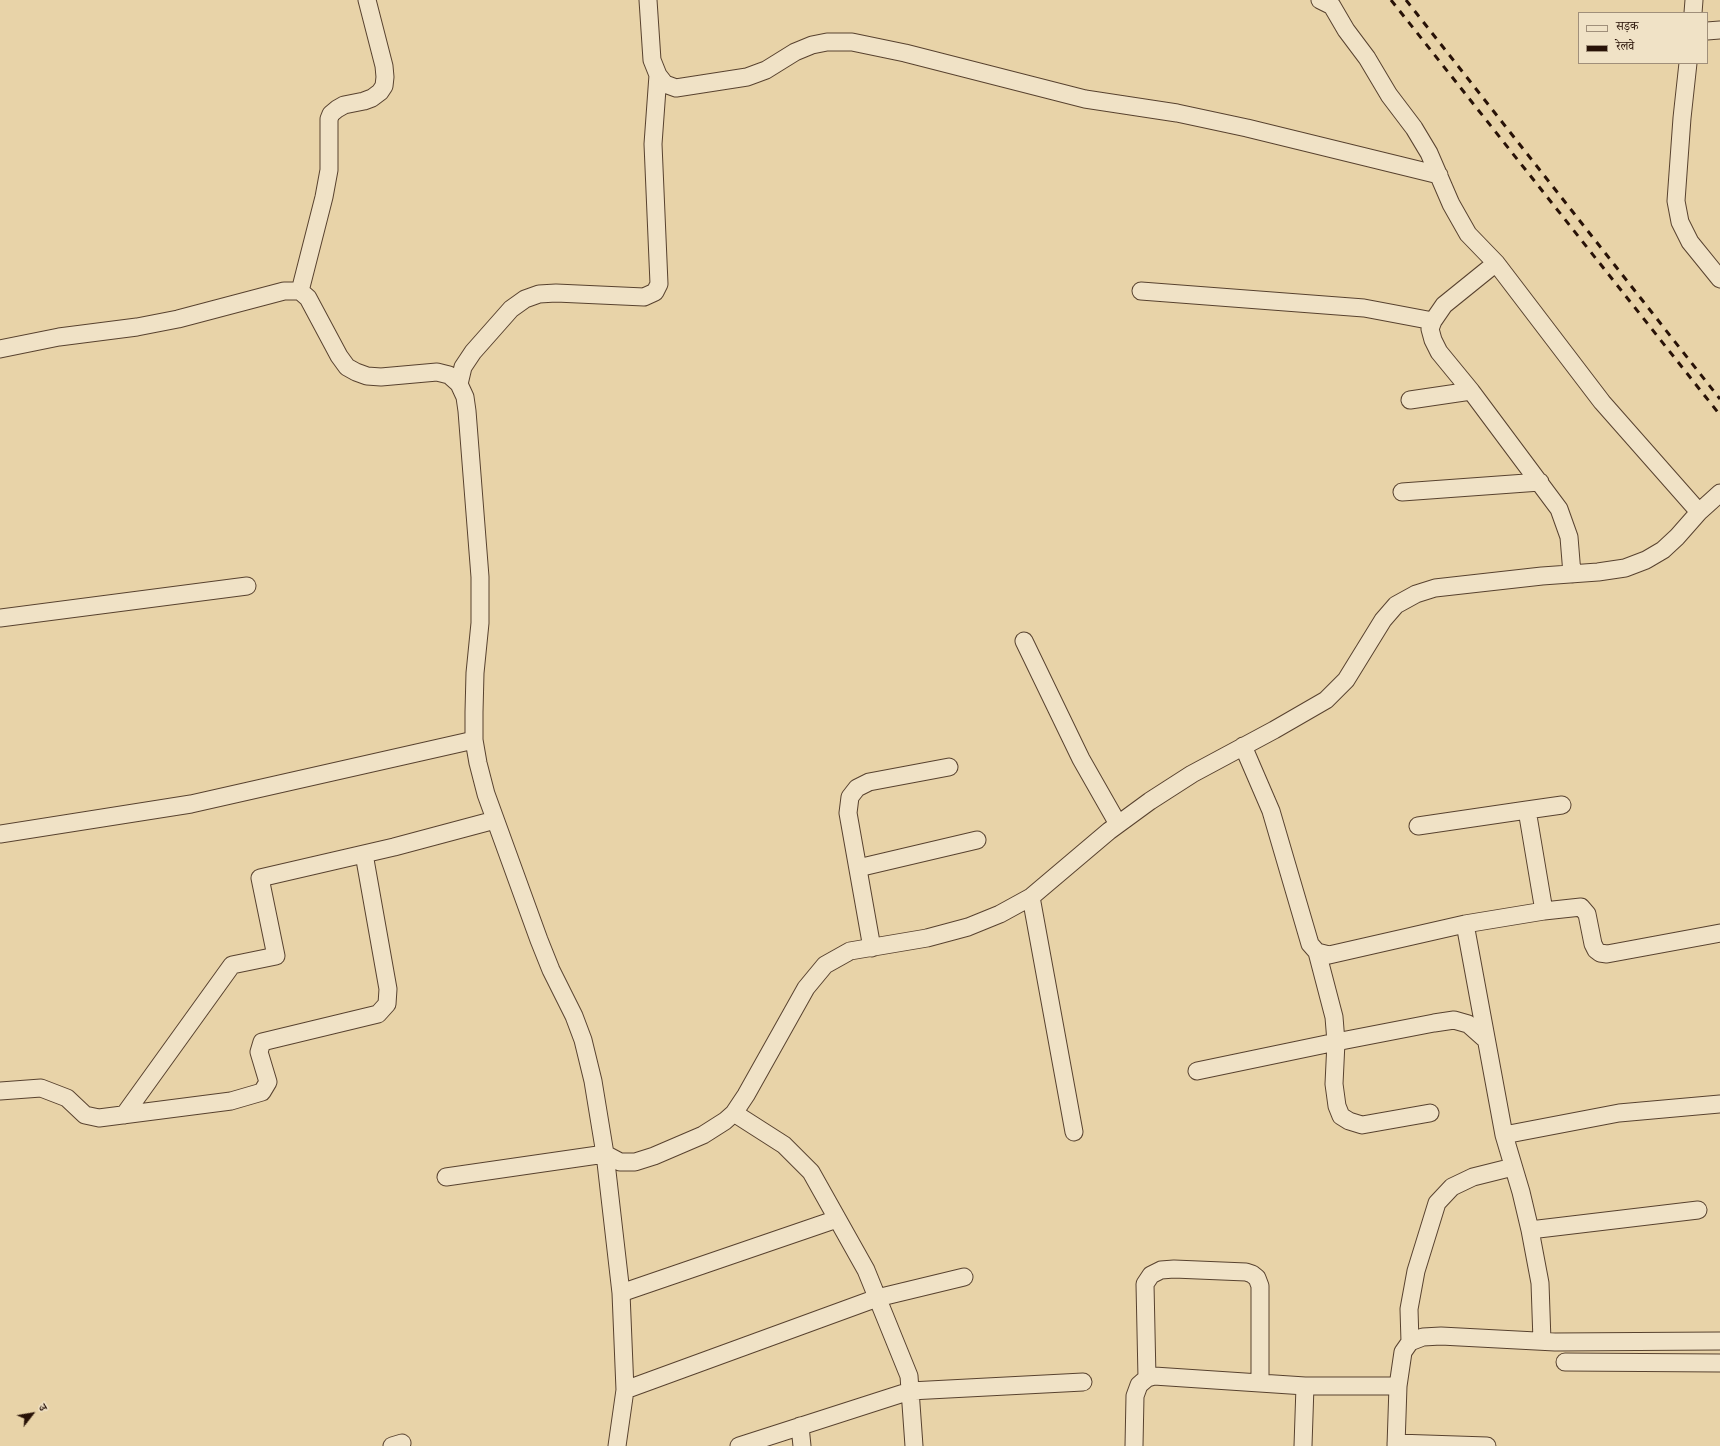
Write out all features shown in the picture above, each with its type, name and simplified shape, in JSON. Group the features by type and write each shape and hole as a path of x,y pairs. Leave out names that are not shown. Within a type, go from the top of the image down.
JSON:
{"street":[{"path":"300,291 324,197 329,170 329,119 337,109 344,105 372,98 380,92 384,86 384,66 367,0"},
{"path":"648,0 652,60 658,75 665,84 676,88 740,78 766,70 795,52 812,45 827,42 852,42 905,53 1085,99 1177,113 1438,175"},
{"path":"1320,0 1332,6 1346,30 1367,58 1389,94 1414,128 1429,153 1438,175 1468,234 1496,263 1602,402 1699,512"},
{"path":"1693,12 1694,0"},
{"path":"1708,31 1720,30"},
{"path":"1688,64 1676,201 1680,222 1690,242 1720,278"},
{"path":"459,384 463,367 473,352 511,310 525,299 539,294 556,293 644,297 655,292 659,284 653,144 658,75"},
{"path":"1496,263 1444,305 1433,321 1430,329 1433,340 1439,352 1471,390 1559,509 1569,537 1572,574"},
{"path":"0,349 59,337 137,327 178,319 284,291 300,291 308,298 339,356 347,367 367,376 381,377 437,372 449,375 459,384 465,397 467,411 480,578 480,623 475,673 474,740 478,763 495,820 551,970 574,1016 583,1040 593,1081 605,1154 621,1293 625,1390 617,1446"},
{"path":"1142,291 1364,308 1433,321"},
{"path":"1410,400 1471,390"},
{"path":"1402,492 1540,482"},
{"path":"446,1177 605,1154 620,1162 636,1162 703,1135 725,1121 734,1113 746,1095 806,988 825,965 850,951 927,938 968,927 1000,914 1031,897 1118,824 1168,789 1326,700 1346,680 1383,620 1396,605 1416,594 1435,588 1625,568 1646,560 1663,550 1677,537 1699,512 1720,493"},
{"path":"0,618 247,586"},
{"path":"1024,641 1081,759 1118,824"},
{"path":"0,834 191,804 474,740"},
{"path":"1243,746 1271,811 1310,944 1316,952 1334,1017 1337,1056 1334,1084 1337,1106 1341,1116 1349,1122 1362,1125 1430,1114"},
{"path":"872,948 848,813 850,797 857,788 869,782 949,767"},
{"path":"1418,826 1562,805"},
{"path":"1527,810 1544,911"},
{"path":"124,1115 232,965 276,956 260,878 364,854 495,820"},
{"path":"858,868 977,840"},
{"path":"0,1091 41,1088 67,1098 85,1115 99,1118 230,1101 262,1092 268,1082 258,1052 262,1042 378,1014 387,1004 388,989 364,854"},
{"path":"1031,897 1074,1132"},
{"path":"1316,952 1329,955 1465,924 1576,906 1584,910 1587,914 1593,944 1600,953 1607,954 1720,933"},
{"path":"1465,924 1504,1135 1530,1230 1540,1283 1542,1341"},
{"path":"1198,1071 1336,1042 1454,1020 1468,1024 1486,1040"},
{"path":"1504,1135 1619,1113 1720,1104"},
{"path":"734,1113 784,1145 811,1172 866,1270 909,1376 914,1446"},
{"path":"1410,1342 1408,1309 1416,1271 1437,1204 1452,1187 1473,1177 1513,1167"},
{"path":"1530,1230 1698,1210"},
{"path":"621,1293 837,1219"},
{"path":"1147,1378 1145,1284 1151,1274 1161,1270 1174,1269 1246,1272 1257,1278 1260,1286 1260,1383"},
{"path":"625,1390 877,1298 964,1277"},
{"path":"1487,1446 1396,1444 1398,1386 1403,1352 1410,1342 1423,1337 1441,1336 1542,1341 1720,1341"},
{"path":"1565,1362 1720,1363"},
{"path":"1134,1446 1135,1396 1139,1385 1147,1378 1154,1376 1305,1386 1398,1386"},
{"path":"739,1446 910,1391 1083,1382"},
{"path":"1303,1446 1305,1386"},
{"path":"800,1426 802,1446"}],"railway":[{"path":"1391,0 1720,415"},
{"path":"1406,0 1720,399"}]}
